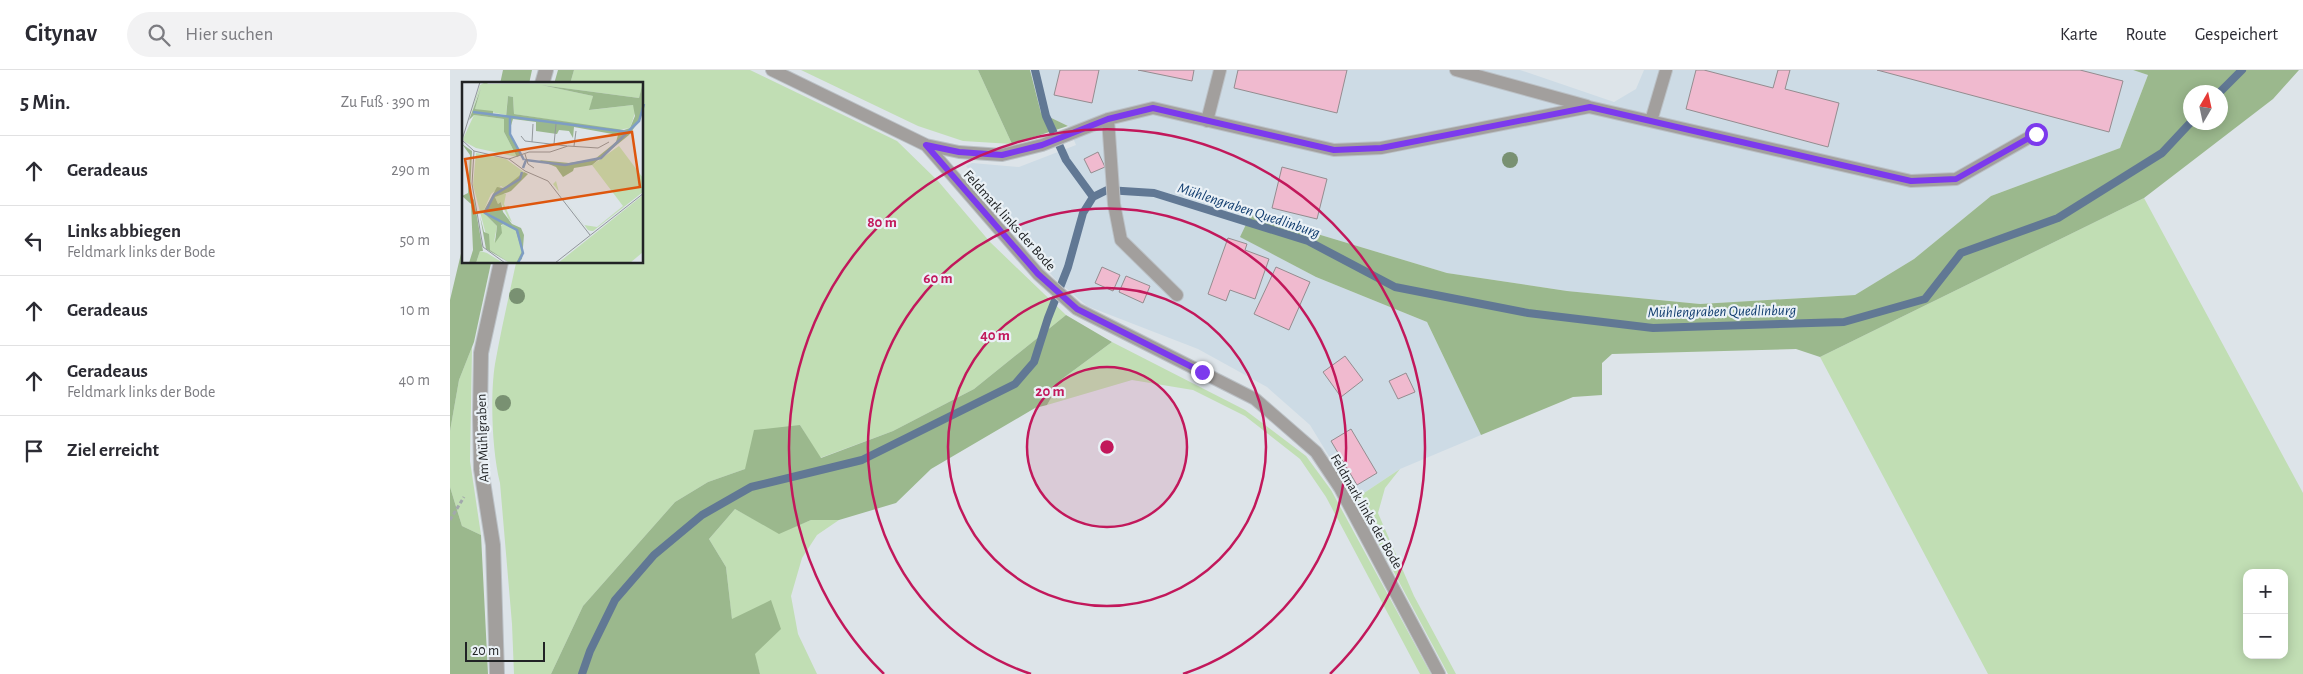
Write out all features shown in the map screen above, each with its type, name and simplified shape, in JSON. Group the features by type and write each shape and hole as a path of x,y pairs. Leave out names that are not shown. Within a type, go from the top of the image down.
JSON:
{"street":[{"name":"Am Mühlgraben","path":"497,674 493,545 481,469 480,416 481,353 501,264"}],"lane":[{"name":"Feldmark links der Bode","path":"772,70 926,145 979,210 1047,284 1077,309 1255,399 1316,452 1340,488 1440,674"},
{"path":"1208,121 1220,70"},
{"path":"1456,70 1651,122 1911,181 1956,179 2036,134"},
{"path":"1651,122 1666,70"},
{"path":"926,145 959,152 1002,155 1042,145 1108,119 1153,108 1334,150 1381,148 1590,107"},
{"path":"1108,119 1114,204 1120,240 1177,294"}],"shaded area":[{"path":"1030,70 1520,70 1614,102 1636,89 1644,70 2133,70 2148,75 2120,148 1991,196 1914,259 1855,295 1700,304 1567,291 1447,273 1251,214 1241,237 1316,277 1427,322 1481,435 1400,469 1355,499 1310,425 1267,387 1198,349 1087,306 1054,278 966,166 972,163 1019,167 1076,145 1068,126 1041,113"}],"green space":[{"path":"503,70 532,70 529,82 500,82"},
{"path":"558,70 574,70 571,82 555,82"},
{"path":"574,70 750,70 897,141 938,181 990,242 1066,315 974,389 893,431 820,458 800,425 745,469 708,482 675,502 583,606 551,674 514,674 512,624 492,407 495,364 516,264 644,264 644,82 571,82"},
{"path":"801,70 978,70 1012,144 963,141 918,126"},
{"path":"978,70 1030,70 1041,113 1068,126 1012,144"},
{"path":"2133,70 2299,70 2273,99 2144,198 1820,357 1796,349 1612,354 1602,363 1602,395 1573,397 1481,435 1427,322 1316,277 1240,237 1251,214 1447,273 1567,291 1700,304 1855,295 1914,259 1991,196 2120,148 2148,75"},
{"path":"2144,198 2303,493 2303,674 1988,674 1820,357"},
{"path":"462,249 462,264 491,264 474,342 459,380 450,431 450,300"},
{"path":"1066,315 1112,342 1062,379 1047,405 1035,408 931,469 896,503 839,520 811,520 779,534 735,509 709,539 726,567 732,619 771,600 781,629 755,654 760,674 551,674 583,606 675,502 708,482 745,469 754,430 800,425 821,458 893,431 974,389"},
{"path":"1112,342 1245,410 1306,456 1331,490 1431,674 1420,674 1326,497 1300,459 1245,416 1193,390 1132,380 1047,405 1062,379"},
{"path":"472,347 470,461 481,535 462,526 450,487 450,431 459,380"},
{"path":"1400,469 1385,488 1378,513 1414,596 1456,674 1448,674 1355,499"},
{"path":"450,487 462,526 481,535 488,674 450,674"},
{"path":"735,509 779,533 811,520 839,520 817,535 802,558 791,596 798,634 817,674 760,674 754,654 771,601 732,620 726,567 709,539"}],"building":[{"path":"1060,70 1099,70 1092,103 1054,95"},
{"path":"1138,70 1194,70 1192,81"},
{"path":"1238,70 1347,70 1337,113 1234,88"},
{"path":"1696,70 1704,70 1773,88 1778,70 1790,70 1785,89 1839,103 1828,147 1686,109"},
{"path":"1877,70 2080,70 2123,81 2109,132"},
{"path":"1098,152 1105,167 1091,173 1084,159"},
{"path":"1282,167 1327,179 1317,219 1272,208"},
{"path":"1228,238 1247,244 1245,250 1269,259 1255,299 1230,290 1226,301 1208,294"},
{"path":"1102,267 1120,275 1113,291 1095,283"},
{"path":"1276,267 1310,282 1289,330 1254,314"},
{"path":"1126,276 1150,286 1143,303 1119,292"},
{"path":"1345,356 1363,380 1341,397 1323,372"},
{"path":"1406,373 1415,392 1398,399 1389,381"},
{"path":"1351,429 1377,473 1357,485 1331,441"}],"waterway":[{"path":"1035,70 1046,116 1066,160 1093,197"},
{"name":"Mühlengraben Quedlinburg","path":"2227,85 2242,70"},
{"name":"Mühlengraben Quedlinburg","path":"582,674 590,651 615,600 654,555 702,515 751,487 862,460 1015,384 1034,362 1048,318 1068,267 1083,213 1093,197 1107,190 1154,193 1308,241 1395,287 1528,313 1653,328 1844,322 1925,299 1961,253 2058,218 2162,153 2184,130"}],"route":[{"path":"1202,372 1077,309 1047,284 979,210 926,145 959,152 1002,155 1042,145 1108,119 1153,108 1334,150 1381,148 1590,107 1911,181 1956,179 2036,134"}]}
